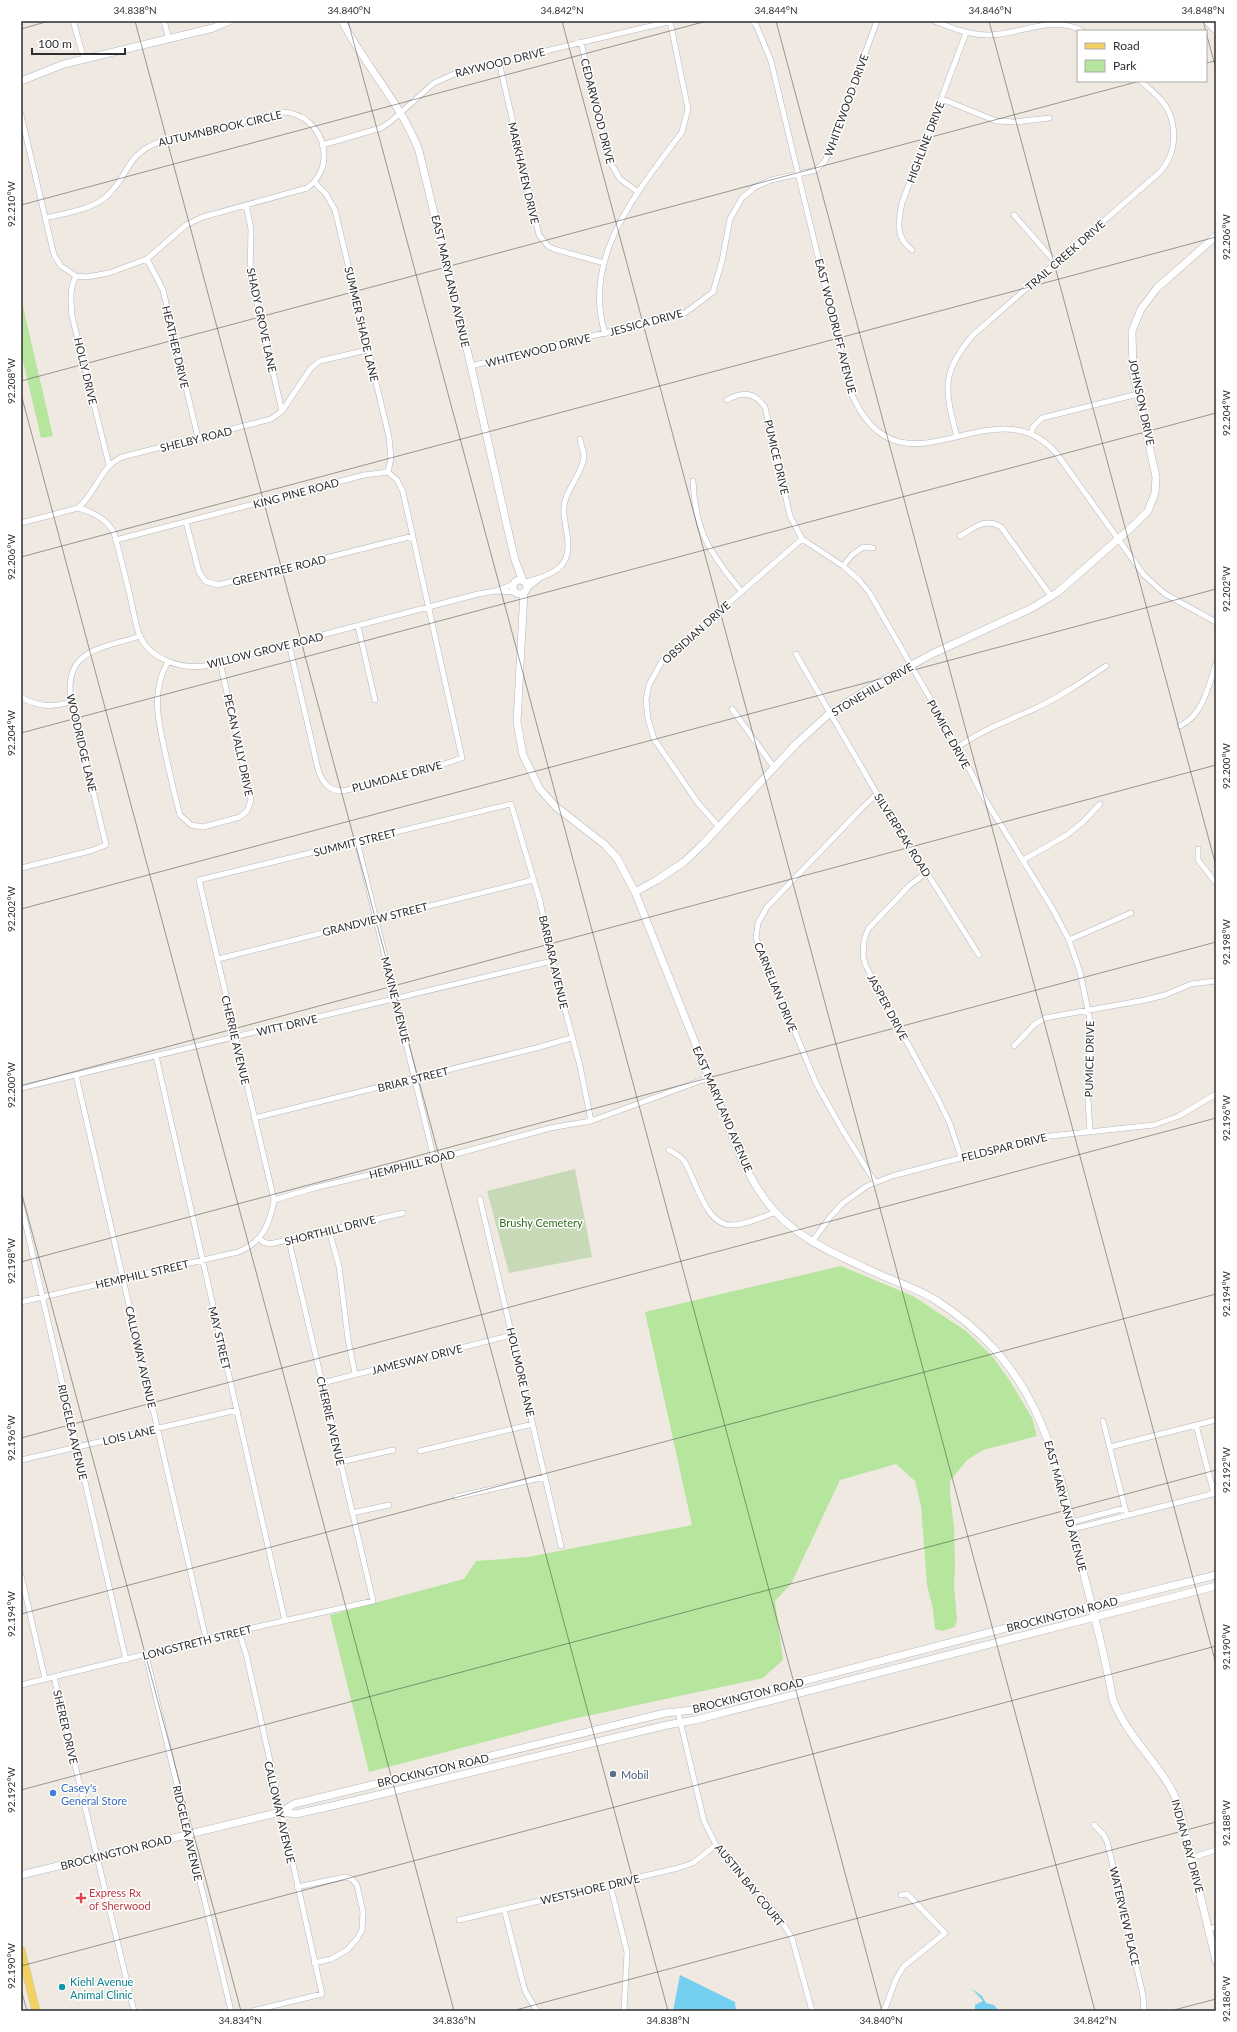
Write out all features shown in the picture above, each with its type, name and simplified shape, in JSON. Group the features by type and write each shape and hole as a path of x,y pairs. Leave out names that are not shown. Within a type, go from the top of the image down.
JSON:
{"main road":[{"path":"21,1950 36,2011"}],"street":[{"path":"73,21 84,59"},
{"path":"164,21 169,39"},
{"path":"21,81 44,70 212,28 230,21"},
{"name":"EAST MARYLAND AVENUE","path":"342,21 351,39 400,112 414,138 426,174 471,366 520,587 522,610 517,722 525,760 539,788 555,806 604,844 617,858 635,892 741,1158 760,1193 797,1233 822,1249 907,1285 933,1298 967,1323 994,1350 1022,1386 1043,1425 1055,1460 1073,1526 1092,1607"},
{"name":"RAYWOOD DRIVE","path":"322,144 371,132 390,122 434,83 461,71 671,21"},
{"name":"JESSICA DRIVE","path":"671,21 686,94 688,109 687,118 682,132 638,192 620,221 604,264 599,285 598,299 605,334 685,313 706,298 713,292 722,261 730,219 739,202 755,187 771,180 799,174"},
{"name":"EAST WOODRUFF AVENUE","path":"753,21 771,61 850,390 858,409 871,427 889,439 908,444 929,444 987,429 1007,428 1031,434 1043,440 1057,454 1144,575 1156,587 1179,603 1216,622"},
{"name":"WHITEWOOD DRIVE","path":"799,174 816,170 825,161 877,21"},
{"path":"934,21 966,33 998,34 1045,24 1060,25 1078,30"},
{"path":"1207,21 1216,30"},
{"name":"HIGHLINE DRIVE","path":"912,250 903,243 900,233 898,221 902,203 966,33"},
{"name":"CEDARWOOD DRIVE","path":"581,42 608,158 620,179 638,192"},
{"name":"MARKHAVEN DRIVE","path":"499,62 539,235 548,246 554,249 604,264"},
{"name":"TRAIL CREEK DRIVE","path":"958,437 948,404 947,388 953,362 973,335 1160,172 1170,156 1174,128 1170,114 1162,100 1141,82"},
{"path":"942,99 996,121 1015,122 1049,118"},
{"name":"AUTUMNBROOK CIRCLE","path":"45,218 84,208 101,200 108,195 136,155 144,149 161,141 283,112 296,114 307,120 317,132 322,144 323,162 315,183"},
{"path":"21,115 56,260 66,271 76,276 87,277 104,275 126,268 147,259 186,225 216,213 299,192 315,183"},
{"name":"SUMMER SHADE LANE","path":"315,183 326,194 335,210 391,449 388,472"},
{"name":"SHADY GROVE LANE","path":"246,205 251,229 250,273 282,412"},
{"path":"1014,215 1056,263"},
{"name":"JOHNSON DRIVE","path":"1117,539 1148,511 1155,493 1156,477 1153,458 1133,371 1132,331 1141,308 1157,288 1216,236"},
{"name":"HEATHER DRIVE","path":"147,259 163,290 198,438"},
{"name":"HOLLY DRIVE","path":"76,276 72,283 70,300 72,316 109,465"},
{"name":"WHITEWOOD DRIVE","path":"471,366 605,334"},
{"path":"282,412 311,368 320,361 368,350"},
{"name":"PUMICE DRIVE","path":"727,400 736,395 749,393 758,398 765,407 790,516 802,539 843,566 858,579 869,592 910,666 958,747 983,796 1051,906 1069,940 1080,972 1089,1010 1091,1042 1087,1085 1090,1131"},
{"path":"1031,434 1033,427 1042,418 1138,394"},
{"name":"SHELBY ROAD","path":"78,508 84,503 109,465 122,457 271,419 282,412"},
{"path":"520,587 542,577 562,565 567,553 568,540 565,529 564,507 567,494 580,470 584,457 580,439"},
{"path":"388,472 402,488 428,608"},
{"name":"KING PINE ROAD","path":"116,540 364,475 388,472"},
{"path":"693,481 694,504 705,541 719,563 742,592"},
{"path":"21,524 78,508 93,513 107,522 116,540"},
{"name":"GREENTREE ROAD","path":"186,522 199,572 205,581 218,585 413,536"},
{"path":"960,536 980,524 993,522 1001,527 1051,596"},
{"name":"OBSIDIAN DRIVE","path":"719,827 698,804 654,739 648,719 646,699 649,685 662,660 802,539"},
{"name":"STONEHILL DRIVE","path":"635,892 658,880 684,862 719,827 796,744 830,713 934,653 1032,608 1051,596 1117,539"},
{"name":"WILLOW GROVE ROAD","path":"116,540 140,636 152,651 168,662 185,666 196,667 220,662 428,608 520,587"},
{"path":"843,566 852,555 863,547 873,548"},
{"name":"PLUMDALE DRIVE","path":"289,644 318,769 324,783 333,789 343,791 388,780 462,758 428,608"},
{"path":"358,626 375,700"},
{"name":"WOODRIDGE LANE","path":"21,868 90,851 106,845 72,701 70,690 71,676 77,663 84,655 101,646 140,636"},
{"name":"SILVERPEAK ROAD","path":"796,654 877,794 979,955"},
{"name":"PECAN VALLY DRIVE","path":"168,662 162,672 157,694 157,713 161,735 180,815 187,823 200,827 240,817 246,811 251,800 220,662"},
{"path":"1180,726 1195,716 1201,705 1216,664"},
{"path":"958,747 996,724 1032,710 1070,690 1106,666"},
{"path":"21,696 43,706 53,706 72,701"},
{"path":"732,708 774,767"},
{"name":"CARNELIAN DRIVE","path":"875,1182 842,1131 816,1083 756,938 758,923 767,907 877,794"},
{"name":"SUMMIT STREET","path":"199,880 511,804"},
{"name":"BARBARA AVENUE","path":"511,804 540,901 552,961 571,1038 580,1066 591,1121"},
{"path":"1023,860 1067,835 1083,822 1100,804"},
{"name":"MAXINE AVENUE","path":"357,841 434,1159"},
{"path":"1198,849 1198,860 1216,883"},
{"name":"JASPER DRIVE","path":"927,872 910,885 868,929 864,940 863,955 875,984 938,1099 952,1128 962,1157"},
{"name":"CHERRIE AVENUE","path":"199,880 274,1200"},
{"name":"GRANDVIEW STREET","path":"218,959 533,880"},
{"path":"1069,940 1131,913"},
{"name":"WITT DRIVE","path":"21,1088 552,961"},
{"path":"1014,1046 1035,1024 1044,1018 1145,1000 1165,995 1191,984 1216,981"},
{"name":"BRIAR STREET","path":"254,1118 571,1038"},
{"name":"MAY STREET","path":"156,1056 286,1621"},
{"name":"CALLOWAY AVENUE","path":"76,1075 206,1639"},
{"name":"HEMPHILL ROAD","path":"274,1200 314,1188 434,1159 550,1128 591,1121 708,1078"},
{"name":"FELDSPAR DRIVE","path":"812,1242 830,1217 844,1203 875,1182 962,1157 1041,1137 1154,1125 1179,1116 1216,1094"},
{"path":"669,1150 684,1160 708,1210 722,1223 738,1224 776,1212"},
{"name":"HOLLMORE LANE","path":"480,1199 561,1546"},
{"path":"260,1238 269,1223 274,1200"},
{"name":"RIDGELEA AVENUE","path":"21,1204 126,1660"},
{"name":"SHORTHILL DRIVE","path":"260,1238 263,1242 270,1244 289,1241 403,1213"},
{"path":"329,1230 339,1266 348,1339 355,1374"},
{"name":"HEMPHILL STREET","path":"21,1302 244,1250 260,1238"},
{"name":"CHERRIE AVENUE","path":"289,1241 373,1601"},
{"name":"JAMESWAY DRIVE","path":"322,1384 355,1374 512,1335"},
{"name":"LOIS LANE","path":"21,1460 237,1410"},
{"path":"1110,1447 1216,1420"},
{"path":"1103,1421 1127,1516"},
{"path":"420,1451 533,1424"},
{"path":"1073,1526 1127,1516 1215,1493 1196,1425"},
{"path":"340,1462 393,1450"},
{"path":"456,1496 545,1477"},
{"path":"352,1514 389,1505"},
{"path":"1073,1526 1125,1508"},
{"path":"21,1575 45,1679"},
{"name":"BROCKINGTON ROAD","path":"21,1875 281,1812 294,1804 665,1714 706,1707 1216,1575"},
{"name":"BROCKINGTON ROAD","path":"281,1812 296,1814 332,1806 681,1722 695,1720 1216,1586"},
{"name":"LONGSTRETH STREET","path":"21,1685 239,1631 373,1601"},
{"name":"INDIAN BAY DRIVE","path":"1092,1607 1113,1700 1118,1712 1125,1725 1174,1793 1182,1818 1191,1858 1212,1928 1216,1961"},
{"name":"CALLOWAY AVENUE","path":"239,1631 322,1994 252,2011"},
{"name":"RIDGELEA AVENUE","path":"146,1655 230,2011"},
{"name":"SHERER DRIVE","path":"54,1677 134,2011"},
{"name":"AUSTIN BAY COURT","path":"678,1712 704,1822 716,1845 779,1917 792,1938 812,2011"},
{"name":"WATERVIEW PLACE","path":"1094,1825 1104,1834 1107,1841 1143,1995 1144,2011"},
{"name":"WESTSHORE DRIVE","path":"459,1920 678,1868 693,1863 716,1845"},
{"path":"1191,1858 1216,1850"},
{"path":"297,1887 344,1877 352,1878 357,1885 364,1920 357,1938 352,1946 340,1955 314,1963"},
{"path":"610,1884 627,1952 624,2011"},
{"path":"884,2011 896,1978 904,1966 945,1933 907,1894 901,1895"},
{"path":"504,1909 525,1991 537,2011"}],"green space":[{"path":"21,298 53,436 41,438 21,352"},
{"name":"Brushy Cemetery","path":"575,1169 592,1257 509,1273 487,1191"},
{"path":"841,1266 913,1296 966,1331 992,1356 1010,1381 1032,1418 1037,1436 983,1450 967,1460 950,1481 954,1527 954,1586 957,1620 955,1627 942,1631 935,1629 933,1609 927,1585 921,1506 915,1481 896,1464 840,1480 791,1584 775,1601 783,1660 763,1678 568,1720 369,1772 330,1615 464,1579 476,1561 528,1557 692,1525 645,1312"}],"water":[{"path":"680,1975 735,2002 736,2011 673,2011"},
{"path":"972,1989 982,1996 986,2003 994,2005 999,2011 975,2011 975,2005 983,2001"}],"place":[{"name":"Mobil","path":"613,1774"},
{"name":"Casey's General Store","path":"53,1793"},
{"name":"Express Rx of Sherwood","path":"81,1898"},
{"name":"Kiehl Avenue Animal Clinic","path":"62,1987"}]}
